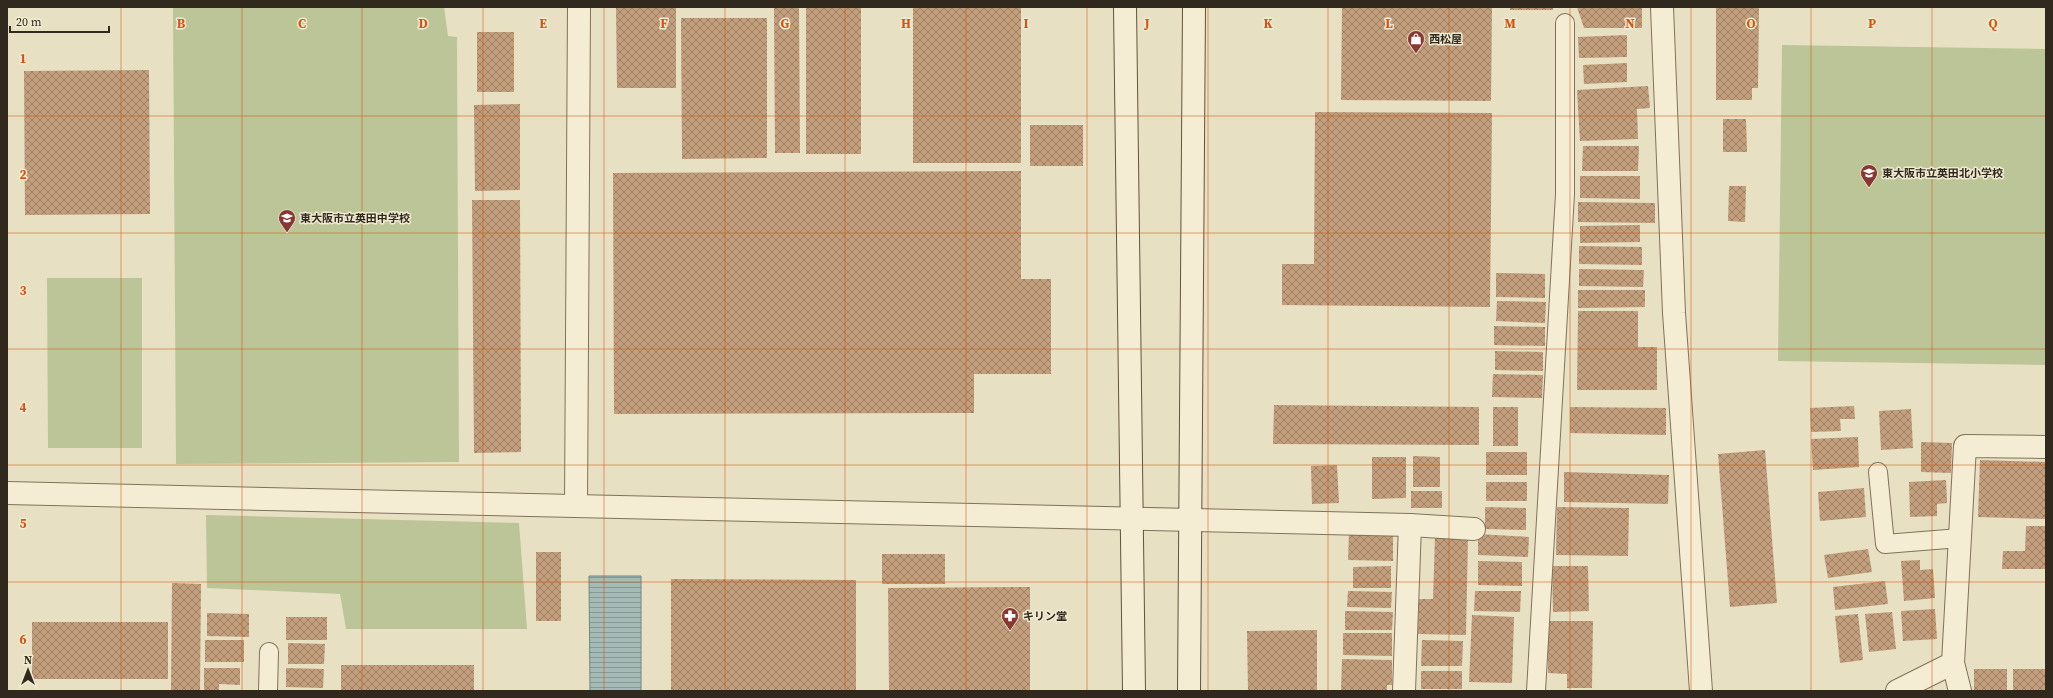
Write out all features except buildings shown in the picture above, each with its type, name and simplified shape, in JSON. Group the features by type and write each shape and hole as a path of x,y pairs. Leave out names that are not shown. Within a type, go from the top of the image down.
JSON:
{"street":[{"path":"576,505 579,7"},
{"path":"1125,7 1134,691"},
{"path":"1189,691 1194,7"},
{"path":"1662,7 1674,313 1701,691"},
{"path":"1960,691 1953,663 1965,446 2046,447"},
{"path":"7,493 576,505 1132,520 1410,525 1474,529"},
{"path":"1404,691 1410,525"},
{"path":"1897,691 1953,663"}],"lane":[{"path":"1536,691 1565,194 1565,23"},
{"path":"1878,472 1885,544 1960,538"},
{"path":"268,691 269,652"}],"green space":[{"path":"173,7 444,7 448,36 457,37 459,462 176,464"},
{"name":"東大阪市立英田北小学校","path":"1782,45 2046,49 2046,365 1778,361"},
{"path":"47,278 142,278 142,448 48,448"},
{"path":"206,515 519,523 527,629 346,629 340,594 207,588"}],"water":[{"path":"589,576 641,576 641,691 590,691"}],"place":[{"name":"西松屋","path":"1416,54"},
{"name":"東大阪市立英田北小学校","path":"1869,188"},
{"name":"東大阪市立英田中学校","path":"287,233"},
{"name":"キリン堂","path":"1010,631"}]}
